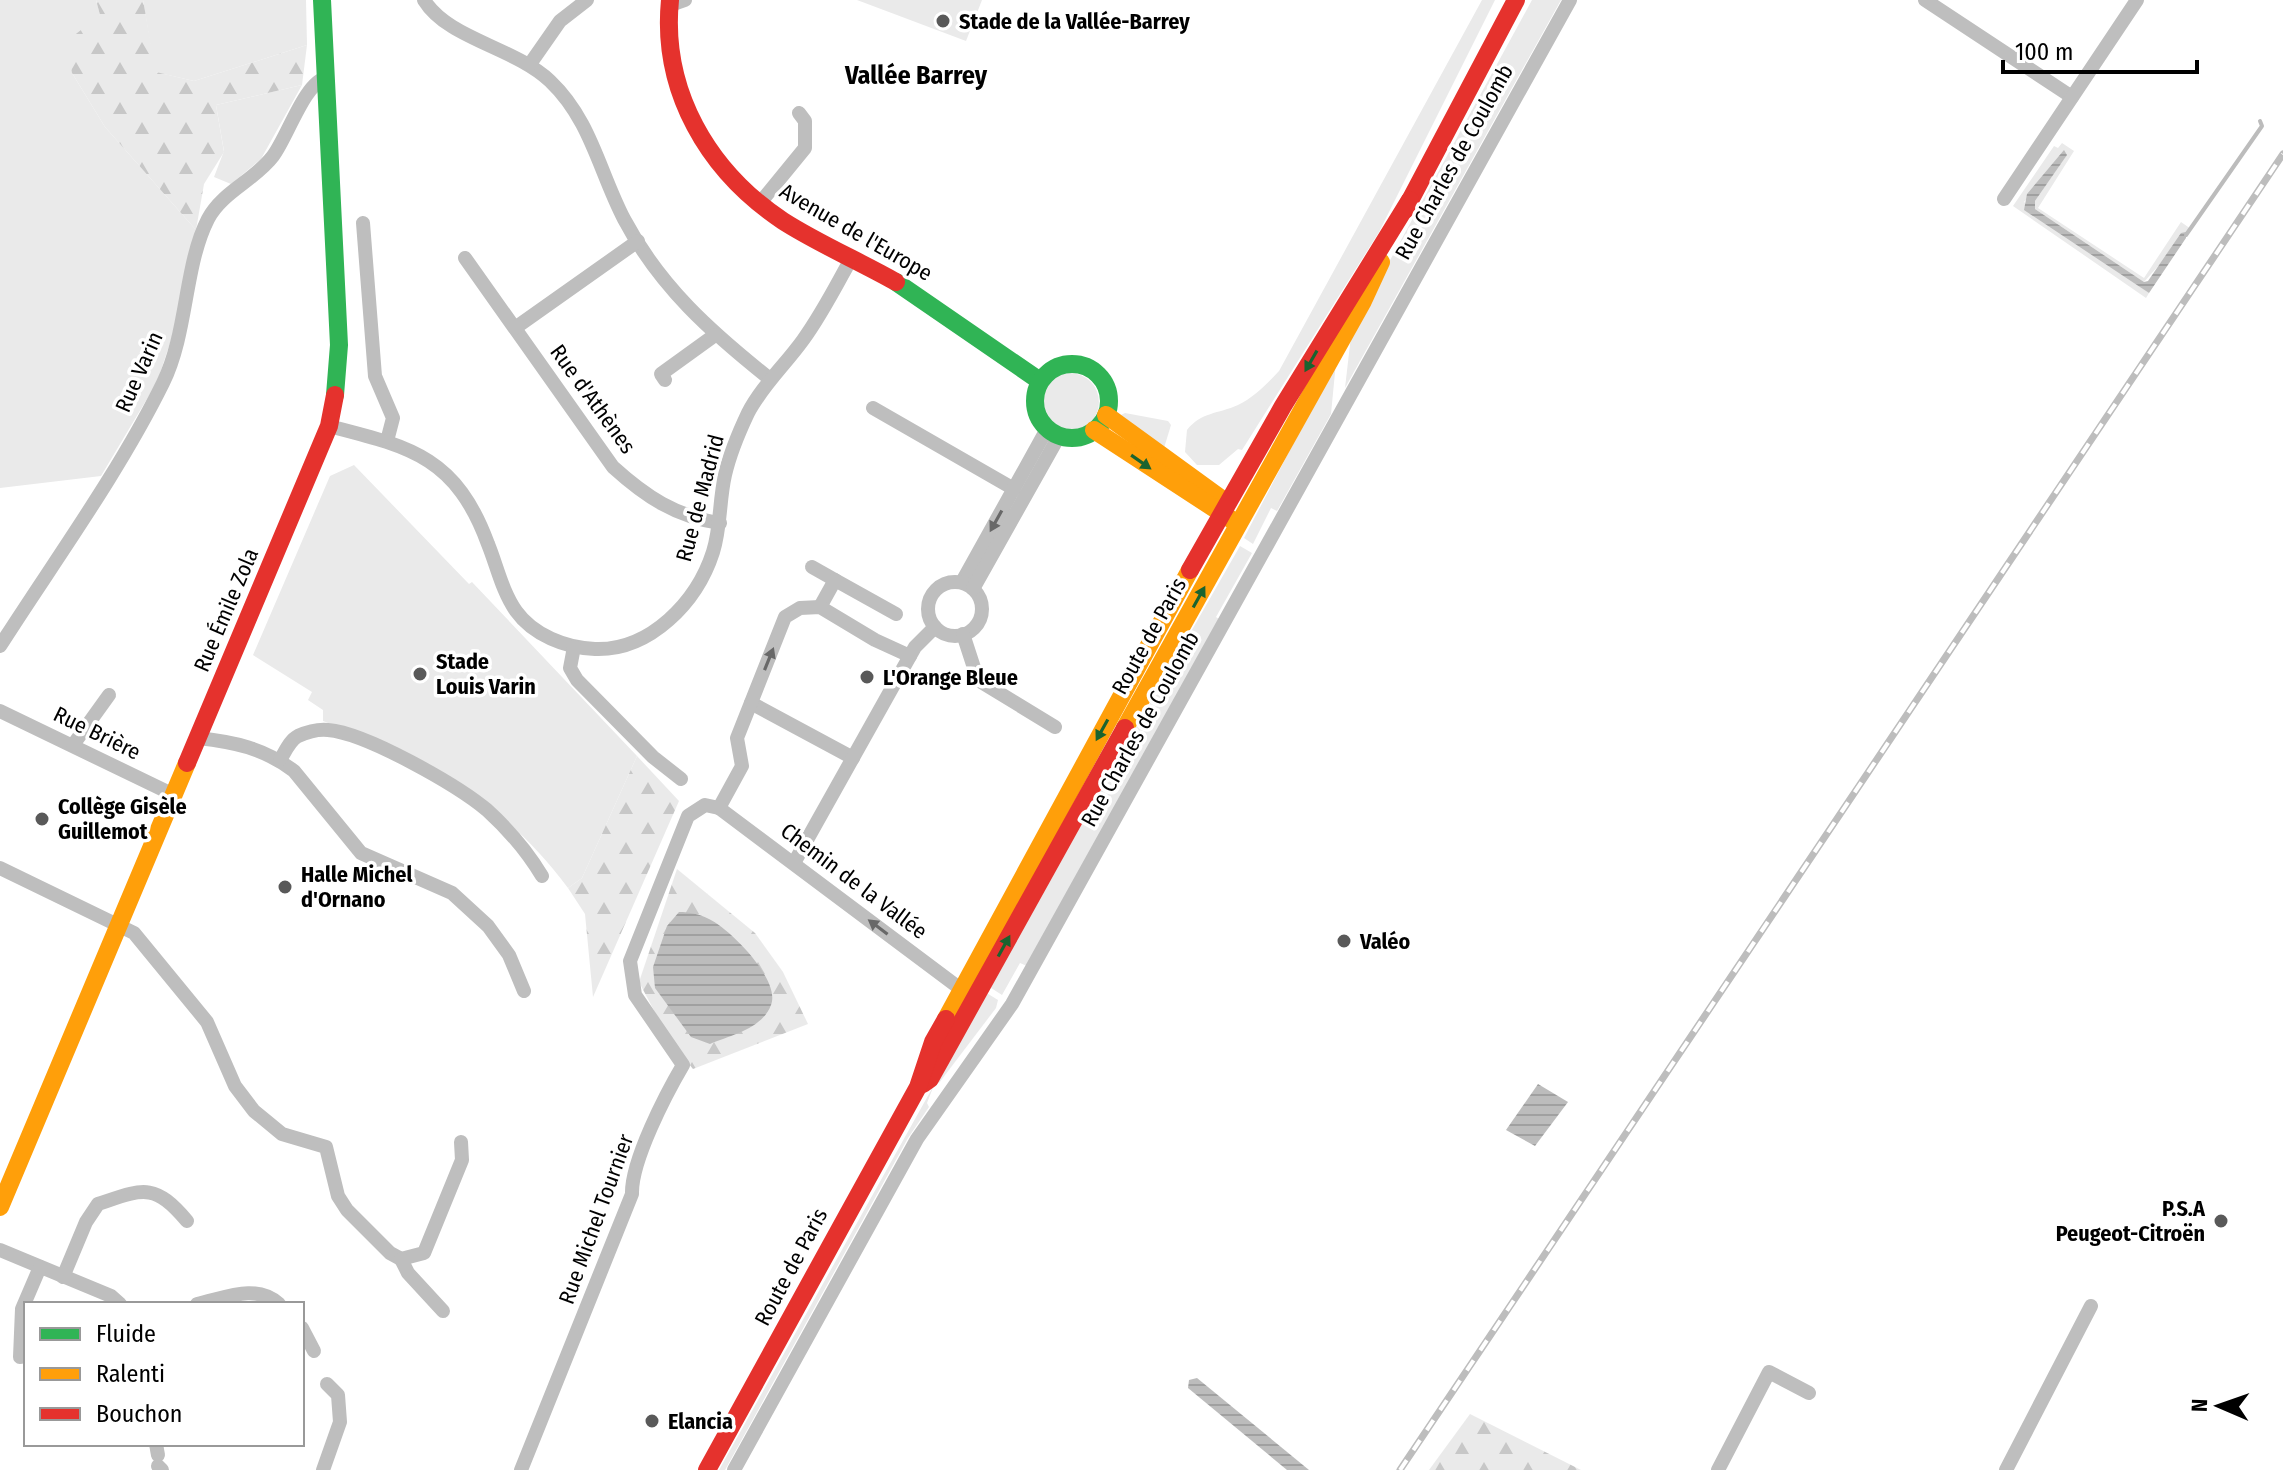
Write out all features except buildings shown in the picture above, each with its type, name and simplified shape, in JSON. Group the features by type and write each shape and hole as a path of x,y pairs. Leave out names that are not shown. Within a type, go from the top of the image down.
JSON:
{"main road":[{"name":"Rue Émile Zola","path":"0,1207 329,426 337,384 339,345 322,0"},
{"name":"Route de Paris","path":"918,1087 930,1079 966,1014 1350,293 1410,200 1516,0"},
{"name":"Avenue de l'Europe","path":"674,2 666,33 670,65 690,117 712,152 760,203 922,298 1040,381"},
{"path":"1072,364 1086,367 1105,386 1106,415 1094,430 1081,437 1053,432 1038,417 1035,402 1040,381 1058,367 1072,364"},
{"path":"1106,415 1234,514"},
{"path":"1094,430 1234,514"},
{"name":"Route de Paris","path":"707,1470 918,1087 933,1042 1234,514"}],"street":[{"path":"424,0 432,12 455,29 530,64 566,97 579,114 598,152 618,206 674,294 715,335 770,379"},
{"path":"530,64 560,21 587,0"},
{"name":"Rue Charles de Coulomb","path":"734,1470 917,1139 1012,1004 1570,0"},
{"path":"1925,0 2072,97"},
{"path":"2004,199 2137,0"},
{"name":"Rue Varin","path":"0,646 163,382 182,326 204,229 213,210 262,170 280,146 312,86 326,78"},
{"path":"760,203 805,148 805,121 799,113"},
{"path":"363,223 375,376 393,418 387,441"},
{"path":"515,328 638,241"},
{"name":"Rue de Madrid","path":"574,647 620,646 648,635 682,606 703,575 720,523 725,476 750,409 812,327 852,257"},
{"name":"Rue d'Athènes","path":"465,258 613,467 638,489 671,510 720,523"},
{"path":"665,380 661,374 715,335"},
{"path":"873,408 1014,489"},
{"path":"329,426 387,441 417,452 441,467 463,493 477,519 515,610 535,629 574,647 570,668 577,680 635,739 681,779"},
{"path":"967,586 1014,489 1053,432"},
{"path":"967,586 1053,432"},
{"path":"812,567 896,614"},
{"path":"820,607 835,580"},
{"path":"944,584 967,586 980,599 981,611 974,628 963,634 948,635 935,627 928,612 931,595 944,584"},
{"path":"719,808 742,766 737,738 785,617 800,608 820,607 875,640 910,656"},
{"path":"794,863 910,656 935,627"},
{"path":"963,634 978,680 1055,727"},
{"path":"73,745 109,695"},
{"path":"751,703 853,758"},
{"name":"Rue Brière","path":"0,711 174,795"},
{"path":"280,760 294,738 316,730 331,730 360,739 429,773 484,808 509,830 542,876"},
{"path":"198,738 240,743 280,760 294,771 361,853 452,893 488,926 509,955 524,991"},
{"name":"Rue Michel Tournier","path":"521,1470 632,1194 632,1183 651,1134 683,1065 635,995 630,961 683,826 699,807 709,804 719,808"},
{"name":"Chemin de la Vallée","path":"719,808 962,990"},
{"path":"0,868 134,933 207,1022 235,1086 254,1111 282,1134 326,1147 331,1154 338,1196 347,1210 390,1253 401,1259 408,1273 443,1311"},
{"path":"962,990 966,998 966,1014"},
{"path":"401,1259 424,1253 430,1242 462,1160 461,1142"},
{"path":"63,1277 86,1222 98,1204 150,1190 167,1197 187,1221"},
{"path":"0,1250 116,1302"},
{"path":"25,1302 40,1267"},
{"path":"206,1302 254,1292 265,1293 276,1302"},
{"path":"20,1357 24,1304"},
{"path":"2006,1470 2091,1306"},
{"path":"304,1332 314,1351"},
{"path":"1718,1470 1769,1372 1809,1393"},
{"path":"323,1470 340,1422 338,1395 327,1384"}],"green space":[{"path":"0,0 96,0 100,15 72,73 105,127 196,230 172,337 157,382 101,476 0,488"},
{"path":"96,0 143,0 156,72 194,81 307,45 302,85 216,105 224,152 204,184 196,230 105,127 72,73 67,41 100,15"},
{"path":"143,0 306,0 307,45 194,81 155,72"},
{"name":"Stade de la Vallée-Barrey","path":"857,0 982,0 966,41"},
{"path":"1482,0 1495,0 1379,232 1242,450 1238,449 1219,465 1197,465 1185,452 1187,430 1204,417 1244,402 1279,371"},
{"path":"1532,0 1561,0 1345,388 1351,336 1358,319"},
{"path":"302,85 261,159 231,184 214,177 224,151 216,105"},
{"path":"2062,143 2074,151 2038,208 2144,278 2181,222 2191,229 2144,282 2035,209 2035,201 2066,156 2024,202 2149,293 2146,298 2013,206 2054,146 2058,148"},
{"path":"1336,362 1331,414 1277,511 1271,508 1253,544 1244,538"},
{"path":"1070,373 1090,382 1099,402 1090,422 1070,431 1050,422 1041,402 1050,382"},
{"path":"1125,413 1168,421 1171,425 1164,448 1121,415"},
{"name":"Stade Louis Varin","path":"354,465 469,584 472,582 637,756 582,878 568,888 516,830 488,806 459,785 395,750 323,721 323,710 308,700 312,692 253,655 330,476"},
{"path":"1240,546 1252,553 1216,617 1219,619 1027,966 1020,963 1002,995 988,986"},
{"path":"637,756 679,801 593,997 585,914 568,888 582,878"},
{"path":"677,869 755,933 783,972 808,1024 693,1069 669,1039 639,982"},
{"path":"985,992 998,1000 996,1008 939,1083 936,1081"},
{"path":"934,1085 927,1103 929,1107 908,1138 725,1470 719,1470"},
{"path":"1470,1414 1581,1470 1429,1470"}],"shaded area":[{"path":"2064,150 2067,155 2035,201 2035,209 2144,282 2148,281 2181,233 2186,232 2186,238 2149,293 2024,210 2027,194"},
{"path":"679,912 698,915 718,925 752,956 761,969 772,995 771,1005 753,1026 710,1044 691,1037 655,988 653,967 667,926"},
{"path":"1538,1084 1568,1102 1535,1146 1506,1130"},
{"path":"1197,1378 1309,1470 1287,1470 1188,1388 1189,1380"}],"waterway":[{"path":"2186,235 2262,126 2260,121"}],"railway":[{"path":"1400,1470 2283,154"}],"traffic: fast":[{"path":"322,0 339,345 335,395"},
{"path":"896,282 1040,381"},
{"path":"1072,364 1086,367 1098,375 1106,387 1109,401 1106,415 1098,427 1086,435 1072,438 1058,435 1046,427 1038,415 1035,401 1038,387 1046,375 1058,367 1072,364"}],"traffic: slow":[{"path":"1125,728 1363,301 1381,262"},
{"path":"1106,415 1223,500"},
{"path":"1094,430 1232,520"},
{"path":"946,1019 1190,570"},
{"path":"0,1207 187,763"}],"traffic: jam":[{"path":"670,0 669,34 673,66 682,97 695,126 732,178 783,221 896,282"},
{"path":"1405,210 1516,0"},
{"path":"1190,570 1283,406 1410,200"},
{"path":"187,763 329,426 335,395"},
{"path":"923,1084 930,1079 1125,728"},
{"path":"707,1470 918,1087 933,1042 946,1019"}],"place":[{"name":"Stade de la Vallée-Barrey","path":"943,21"},
{"name":"Stade Louis Varin","path":"420,674"},
{"name":"L'Orange Bleue","path":"867,677"},
{"name":"Collège Gisèle Guillemot","path":"42,819"},
{"name":"Halle Michel d'Ornano","path":"285,887"},
{"name":"Valéo","path":"1344,941"},
{"name":"P.S.A Peugeot-Citroën","path":"2221,1221"},
{"name":"Elancia","path":"652,1421"}],"district":[{"name":"Vallée Barrey","path":"916,75"}]}
